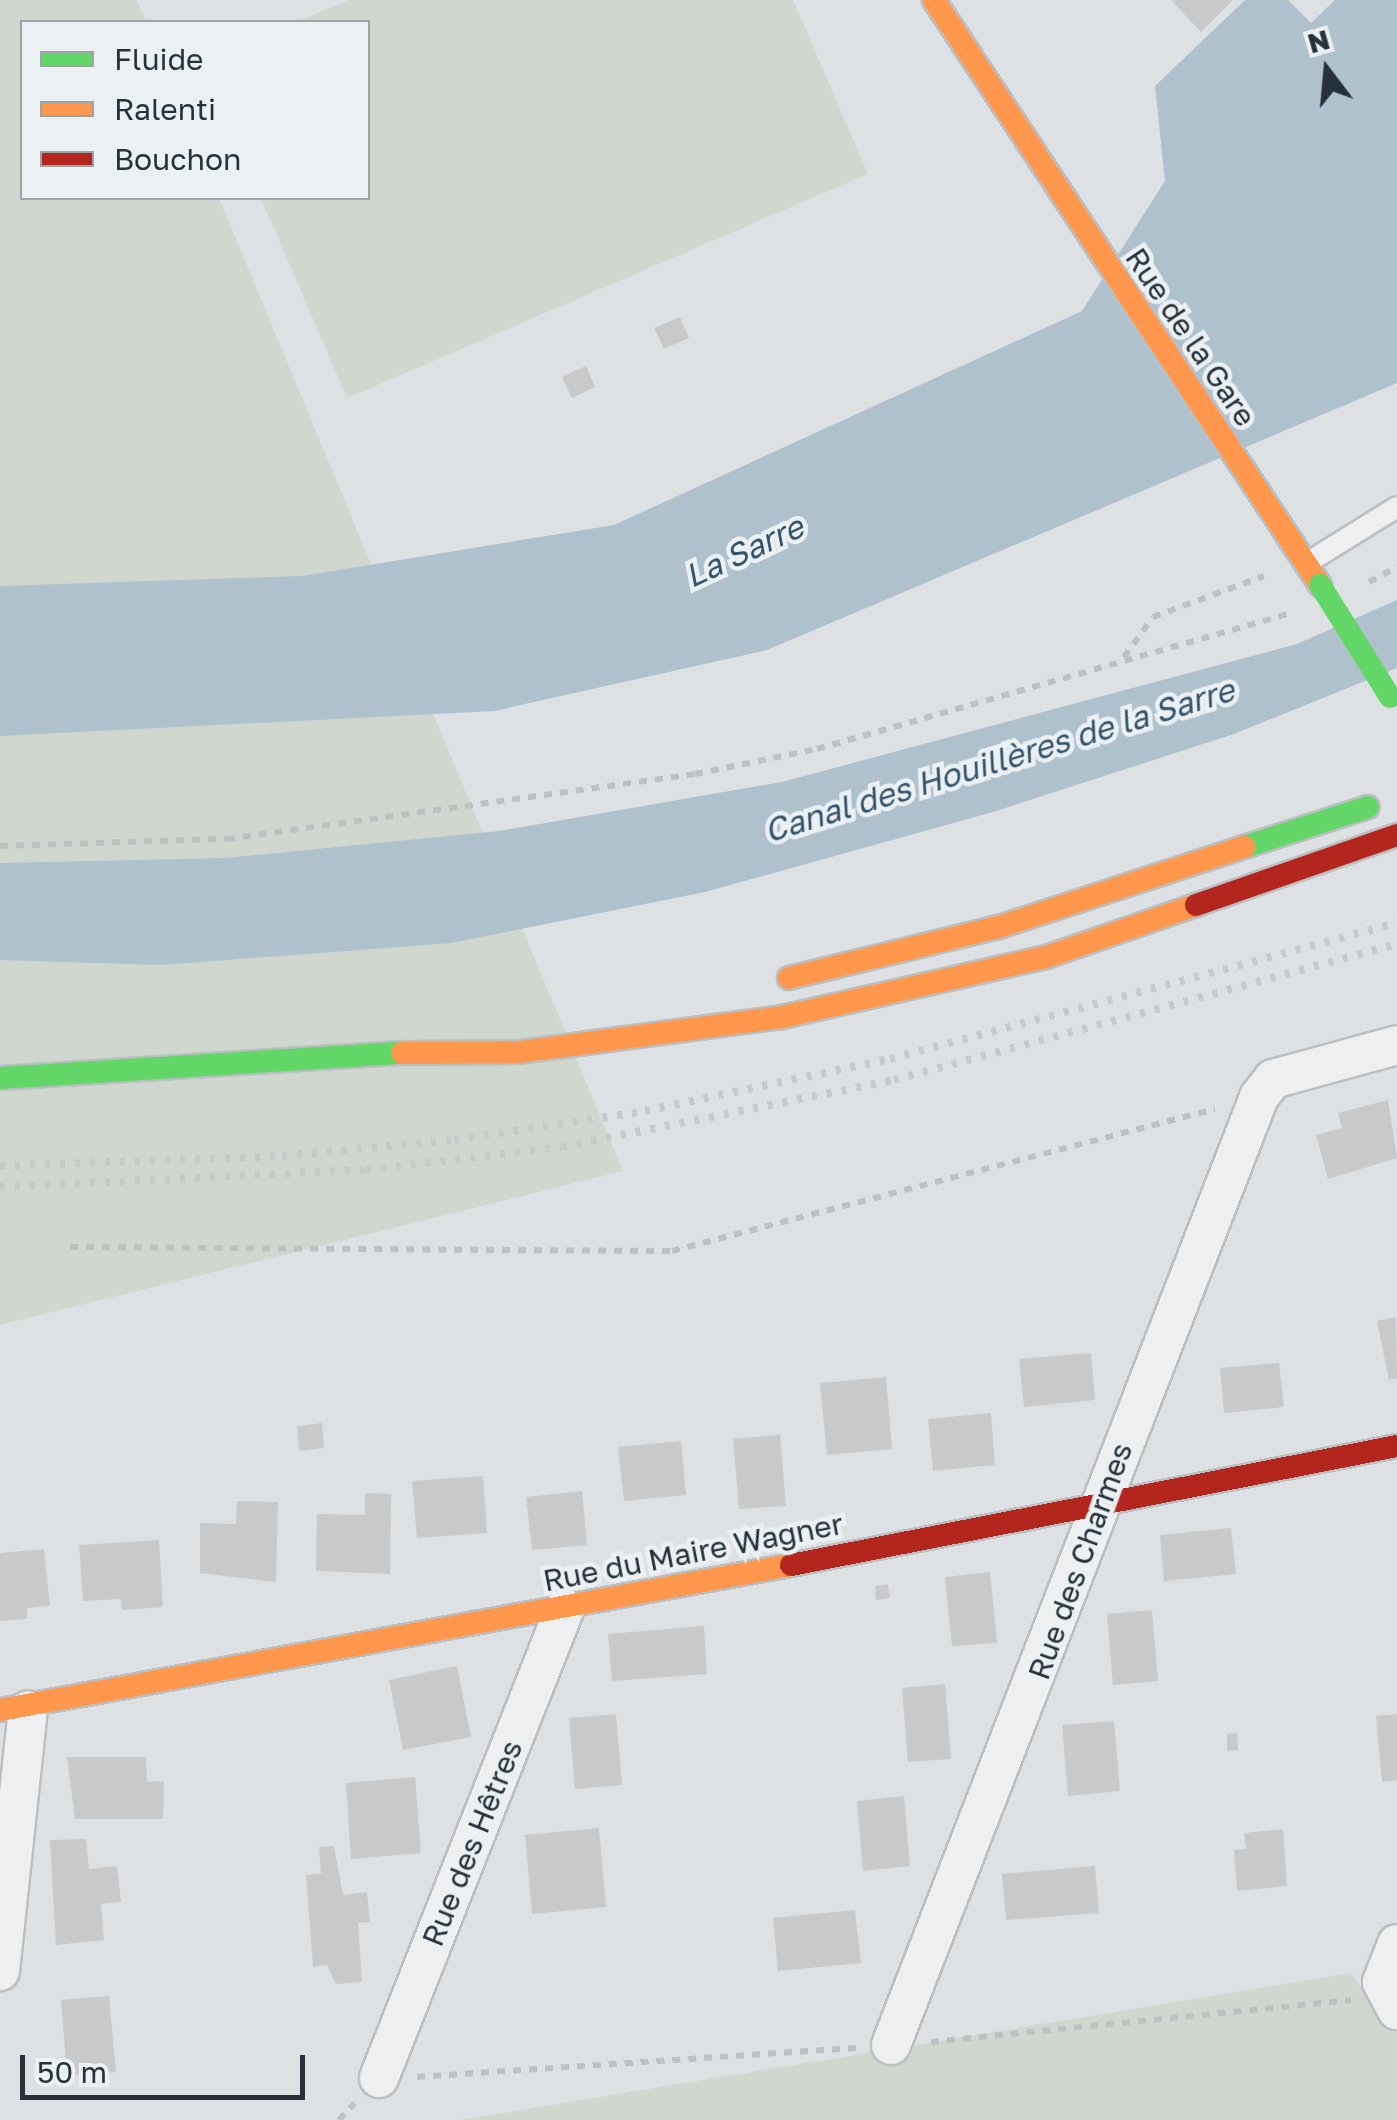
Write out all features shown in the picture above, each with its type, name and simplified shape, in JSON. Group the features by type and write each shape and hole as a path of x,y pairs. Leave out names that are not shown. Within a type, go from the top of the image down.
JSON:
{"street":[{"name":"Rue de la Gare","path":"934,0 1394,702"},
{"path":"767,982 999,927 1397,797"},
{"path":"0,1078 200,1070 423,1051 598,1046 917,991 1046,957 1397,835"},
{"path":"423,1051 567,1021"},
{"path":"1266,1088 1397,1046"},
{"name":"Rue des Charmes","path":"892,2045 1104,1508 1134,1406 1266,1088"},
{"name":"Rue du Maire Wagner","path":"14,1710 1104,1508 1397,1446"},
{"name":"Rue des Hêtres","path":"379,2078 565,1608"},
{"path":"0,1971 14,1710"},
{"path":"1397,1944 1382,1982 1397,2010"}],"lane":[{"path":"1306,564 1397,508"}],"path":[{"path":"1123,658 1153,617 1306,564"},
{"path":"1363,585 1397,567"},
{"path":"0,846 227,840 695,774 817,748 1302,609"},
{"path":"70,1248 672,1251 1266,1088"}],"shaded area":[{"path":"0,0 137,0 145,20 20,20 20,200 220,200 623,1171 0,1325"},
{"path":"348,0 793,0 868,174 347,398 262,200 370,200 370,20 301,20"},
{"path":"1351,1973 1383,2021 1397,2022 1397,2120 461,2120"}],"water":[{"name":"La Sarre","path":"1245,0 1288,0 1311,23 1335,0 1397,0 1397,383 767,650 494,711 0,736 0,586 302,576 614,525 1082,311 1165,181 1155,86"},
{"name":"Canal des Houillères de la Sarre","path":"1397,600 1397,668 1234,734 993,812 705,892 451,943 162,965 0,960 0,863 225,858 499,831 782,782 1297,644"}],"building":[{"path":"1171,0 1233,0 1201,32"},
{"path":"680,317 689,338 664,349 654,328"},
{"path":"586,366 595,387 572,398 562,377"},
{"path":"1388,1100 1397,1158 1328,1179 1316,1135 1342,1128 1338,1113"},
{"path":"1396,1317 1397,1378 1389,1380 1377,1321"},
{"path":"1091,1353 1095,1400 1024,1407 1019,1359"},
{"path":"1279,1363 1284,1407 1224,1413 1220,1368"},
{"path":"886,1377 892,1449 827,1455 820,1383"},
{"path":"991,1413 995,1465 933,1471 928,1419"},
{"path":"322,1423 324,1448 299,1451 297,1426"},
{"path":"780,1435 786,1506 739,1509 733,1439"},
{"path":"681,1441 686,1495 624,1501 618,1447"},
{"path":"483,1476 487,1533 417,1538 412,1481"},
{"path":"582,1491 587,1545 532,1550 526,1497"},
{"path":"365,1493 391,1494 390,1574 316,1571 317,1514 365,1515"},
{"path":"237,1501 278,1502 276,1582 200,1573 200,1523 236,1524"},
{"path":"1231,1528 1236,1574 1164,1581 1160,1535"},
{"path":"159,1540 163,1607 122,1610 121,1599 83,1601 79,1545"},
{"path":"44,1549 50,1606 27,1608 27,1619 0,1621 0,1553"},
{"path":"990,1572 997,1643 952,1646 945,1577"},
{"path":"888,1584 890,1598 876,1600 875,1586"},
{"path":"1152,1610 1158,1681 1113,1685 1107,1614"},
{"path":"704,1626 707,1674 612,1681 608,1634"},
{"path":"457,1666 471,1737 403,1750 389,1680"},
{"path":"945,1684 951,1759 908,1762 902,1688"},
{"path":"616,1714 622,1785 575,1789 569,1718"},
{"path":"1397,1714 1397,1780 1382,1782 1376,1716"},
{"path":"1114,1721 1120,1791 1068,1796 1062,1725"},
{"path":"1237,1733 1238,1750 1227,1751 1227,1734"},
{"path":"67,1757 146,1757 147,1782 164,1781 163,1819 75,1819"},
{"path":"415,1777 421,1853 351,1859 346,1783"},
{"path":"904,1796 910,1866 863,1871 857,1801"},
{"path":"599,1828 606,1907 532,1914 525,1835"},
{"path":"1283,1829 1287,1886 1237,1891 1234,1850 1246,1849 1244,1833"},
{"path":"86,1839 89,1869 117,1866 121,1902 101,1904 104,1940 56,1945 50,1840"},
{"path":"334,1846 343,1895 367,1892 370,1922 358,1923 362,1982 336,1984 327,1965 313,1967 306,1875 321,1874 319,1847"},
{"path":"1095,1866 1099,1913 1006,1920 1002,1874"},
{"path":"855,1910 861,1963 778,1971 773,1918"},
{"path":"109,1996 116,2072 67,2076 61,2000"}],"railway":[{"path":"0,1166 282,1156 454,1140 645,1111 890,1059 1397,923"},
{"path":"0,1187 366,1170 562,1147 894,1080 1397,944"}],"traffic: fast":[{"path":"1320,585 1390,697"},
{"path":"1244,847 1368,807"},
{"path":"0,1078 402,1053"}],"traffic: slow":[{"path":"934,0 1320,585"},
{"path":"789,978 999,927 1244,847"},
{"path":"402,1053 520,1052 782,1017 1046,957 1196,905"},
{"path":"0,1710 791,1565"}],"traffic: jam":[{"path":"1196,905 1397,835"},
{"path":"791,1565 1397,1446"}]}
